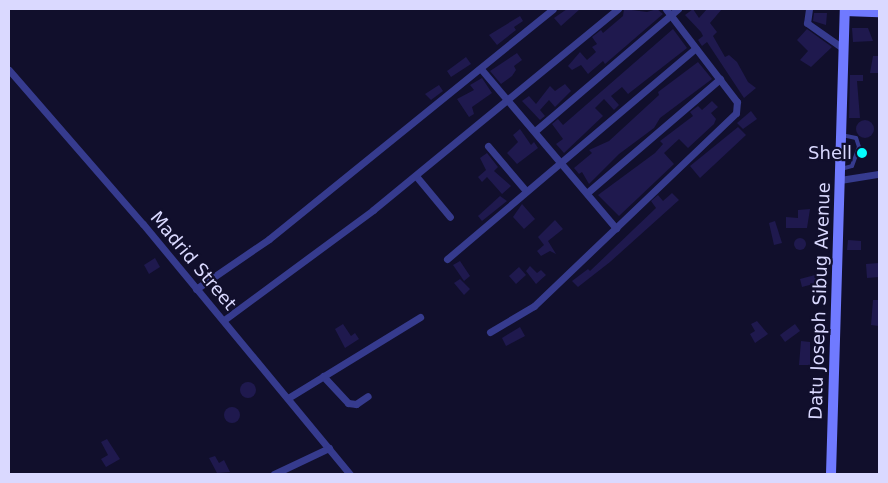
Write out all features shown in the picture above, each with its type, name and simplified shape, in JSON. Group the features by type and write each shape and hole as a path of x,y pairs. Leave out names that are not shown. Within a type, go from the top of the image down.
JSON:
{"main road":[{"name":"Datu Joseph Sibug Avenue","path":"831,474 845,10"},
{"path":"845,10 879,12"}],"street":[{"path":"196,289 269,239 481,69 552,9"},
{"path":"224,320 416,176 618,9"},
{"path":"490,332 534,306 736,113 738,102 666,9"},
{"path":"535,131 678,9"},
{"path":"809,9 807,23 844,49"},
{"path":"447,259 696,48"},
{"path":"481,69 562,160 616,228"},
{"name":"Madrid Street","path":"9,70 224,320 350,474"},
{"path":"588,192 720,79"},
{"path":"488,146 526,191"},
{"path":"840,180 879,174"},
{"path":"416,176 450,217"},
{"path":"288,398 420,317"},
{"path":"323,376 348,403 356,404 368,396"},
{"path":"274,474 328,448"}],"lane":[{"path":"841,169 852,166 859,147 856,138 842,134"}],"building":[{"path":"567,9 580,9 561,26 554,18"},
{"path":"624,9 647,12 657,9 663,14 605,64 603,61 588,74 581,65 572,70 568,66 580,52 587,60 596,52 592,47 597,44 592,37 601,30 603,33 623,16"},
{"path":"693,9 699,18 707,9 722,9 710,23 717,32 713,36 725,57 729,55 737,62 748,82 756,88 744,98 707,42 702,46 698,40 703,36 701,32 685,15"},
{"path":"814,13 827,13 826,25 813,21"},
{"path":"520,16 523,21 514,27 516,30 497,45 489,35"},
{"path":"852,28 868,28 873,41 853,42"},
{"path":"673,29 687,48 628,94 622,87 611,96 619,105 614,110 604,99 595,108 603,116 564,153 556,144 563,139 552,124 558,119 563,125"},
{"path":"807,29 832,47 811,67 800,60 808,51 797,40"},
{"path":"517,53 522,60 514,66 516,70 512,76 501,84 490,71"},
{"path":"873,56 879,56 879,73 870,73"},
{"path":"466,57 471,64 451,77 447,71"},
{"path":"698,62 712,79 660,118 654,128 619,154 589,184 582,172 579,174 574,168 592,153 589,150 609,141 659,95 658,92"},
{"path":"850,75 863,75 863,81 857,81 860,118 849,118"},
{"path":"482,78 492,93 472,107 474,114 469,117 457,99 474,90 470,85"},
{"path":"565,84 571,91 555,107 549,100 540,110 545,116 540,120 522,101 529,96 536,104 550,86 555,91"},
{"path":"439,85 443,91 431,100 425,94"},
{"path":"712,101 718,107 711,113 716,119 714,124 688,148 679,139 664,153 674,164 619,216 598,195 655,153 663,144 660,141 693,116 690,112 698,106 702,110"},
{"path":"751,111 757,119 743,129 737,123"},
{"path":"865,120 871,123 874,129 871,135 865,138 859,135 856,129 859,123"},
{"path":"738,127 746,135 700,178 690,166"},
{"path":"520,129 531,145 534,142 538,148 517,164 507,153 518,142 513,135"},
{"path":"487,153 498,167 494,171 511,186 502,194 487,177 482,182 478,177 486,170 480,158"},
{"path":"672,193 679,200 610,262 578,287 572,281 588,269 590,271 656,208 651,201 658,195 663,201"},
{"path":"500,196 507,201 482,221 478,216"},
{"path":"522,204 535,219 524,229 513,217"},
{"path":"810,209 807,228 786,228 786,217 798,218 798,210"},
{"path":"555,220 563,229 548,241 556,254 550,251 541,256 537,251 544,245 538,237"},
{"path":"775,221 782,243 774,245 769,223"},
{"path":"802,238 805,239 805,249 798,250 795,249 794,242 795,239"},
{"path":"848,240 861,241 861,250 847,250"},
{"path":"155,258 160,267 149,274 144,265"},
{"path":"460,261 470,276 464,281 453,265"},
{"path":"879,263 879,277 867,278 866,264"},
{"path":"530,266 537,273 541,270 546,275 536,284 526,271"},
{"path":"519,267 526,275 516,284 509,276"},
{"path":"815,275 817,283 802,287 800,279"},
{"path":"460,279 470,289 464,295 454,283"},
{"path":"873,300 879,300 879,326 871,325"},
{"path":"757,321 768,334 755,343 750,334 755,331 751,324"},
{"path":"343,324 351,336 355,333 359,339 345,348 335,329"},
{"path":"795,324 800,331 785,342 780,335"},
{"path":"520,327 525,336 506,346 502,338"},
{"path":"801,341 810,342 810,365 799,365"},
{"path":"248,382 256,390 248,398 240,390"},
{"path":"232,407 238,409 240,415 238,421 232,423 226,421 224,415 226,409"},
{"path":"107,439 120,459 106,467 101,459 108,455 101,442"},
{"path":"215,456 219,463 224,460 230,472 217,473 209,458"}],"place":[{"name":"Shell","path":"862,153"}]}
